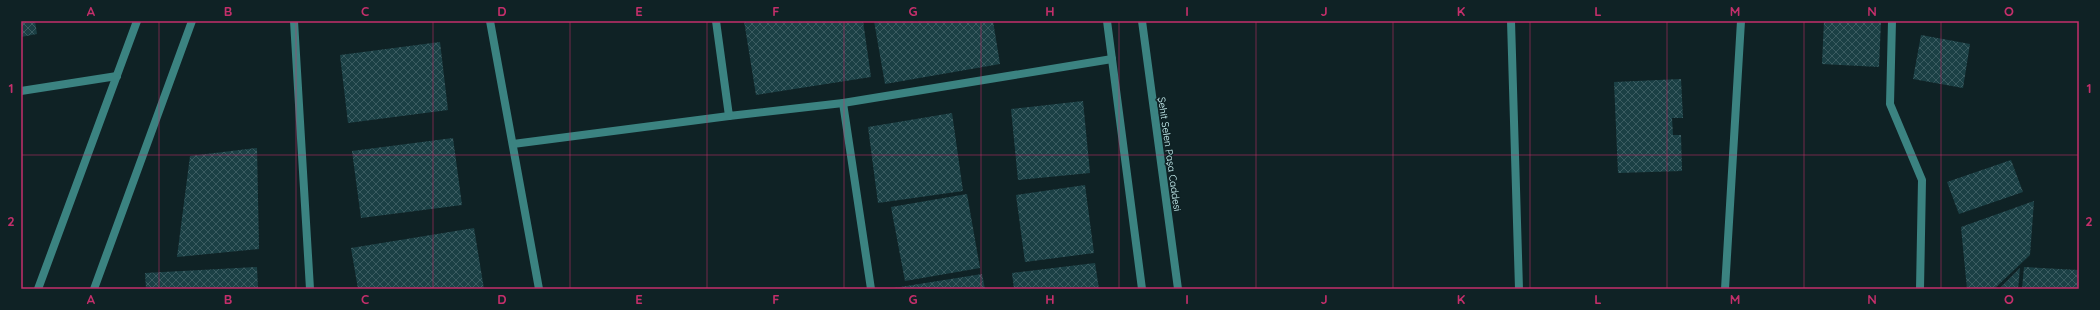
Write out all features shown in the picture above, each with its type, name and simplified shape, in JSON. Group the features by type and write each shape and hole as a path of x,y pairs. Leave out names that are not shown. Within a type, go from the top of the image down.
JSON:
{"street":[{"path":"38,289 136,21"},
{"path":"94,289 192,21"},
{"path":"294,21 310,289"},
{"path":"490,21 539,289"},
{"path":"716,21 729,116"},
{"path":"1107,21 1142,289"},
{"name":"Şehit Selen Paşa Caddesi","path":"1142,21 1178,289"},
{"path":"1511,21 1520,289"},
{"path":"1725,289 1741,21"},
{"path":"1892,21 1890,104 1922,180 1920,289"},
{"path":"513,144 843,103 1112,59"},
{"path":"21,91 116,76"},
{"path":"843,103 871,289"}],"building":[{"path":"21,21 35,21 37,34 21,37"},
{"path":"744,21 863,21 871,77 756,95"},
{"path":"874,21 993,21 1000,64 885,84"},
{"path":"1824,21 1881,21 1879,67 1822,64"},
{"path":"1921,35 1970,44 1963,88 1913,79"},
{"path":"440,42 448,110 348,123 340,55"},
{"path":"1681,79 1683,118 1672,118 1673,135 1681,135 1682,171 1618,173 1614,82"},
{"path":"1083,101 1090,173 1018,180 1011,109"},
{"path":"952,113 963,191 878,203 868,127"},
{"path":"453,138 462,205 361,218 352,151"},
{"path":"257,148 259,249 177,257 190,156"},
{"path":"2011,160 2023,192 1959,214 1947,182"},
{"path":"1085,185 1094,253 1025,262 1016,195"},
{"path":"967,194 980,268 905,281 891,207"},
{"path":"2034,201 2030,255 1994,289 1967,289 1961,227"},
{"path":"474,228 484,289 358,289 351,248"},
{"path":"1095,263 1099,289 1014,289 1012,273"},
{"path":"257,267 258,289 146,289 145,273"},
{"path":"2024,267 2079,270 2079,289 2022,289"},
{"path":"2020,268 2018,289 1999,289"},
{"path":"982,274 985,289 894,289 894,288"}]}
